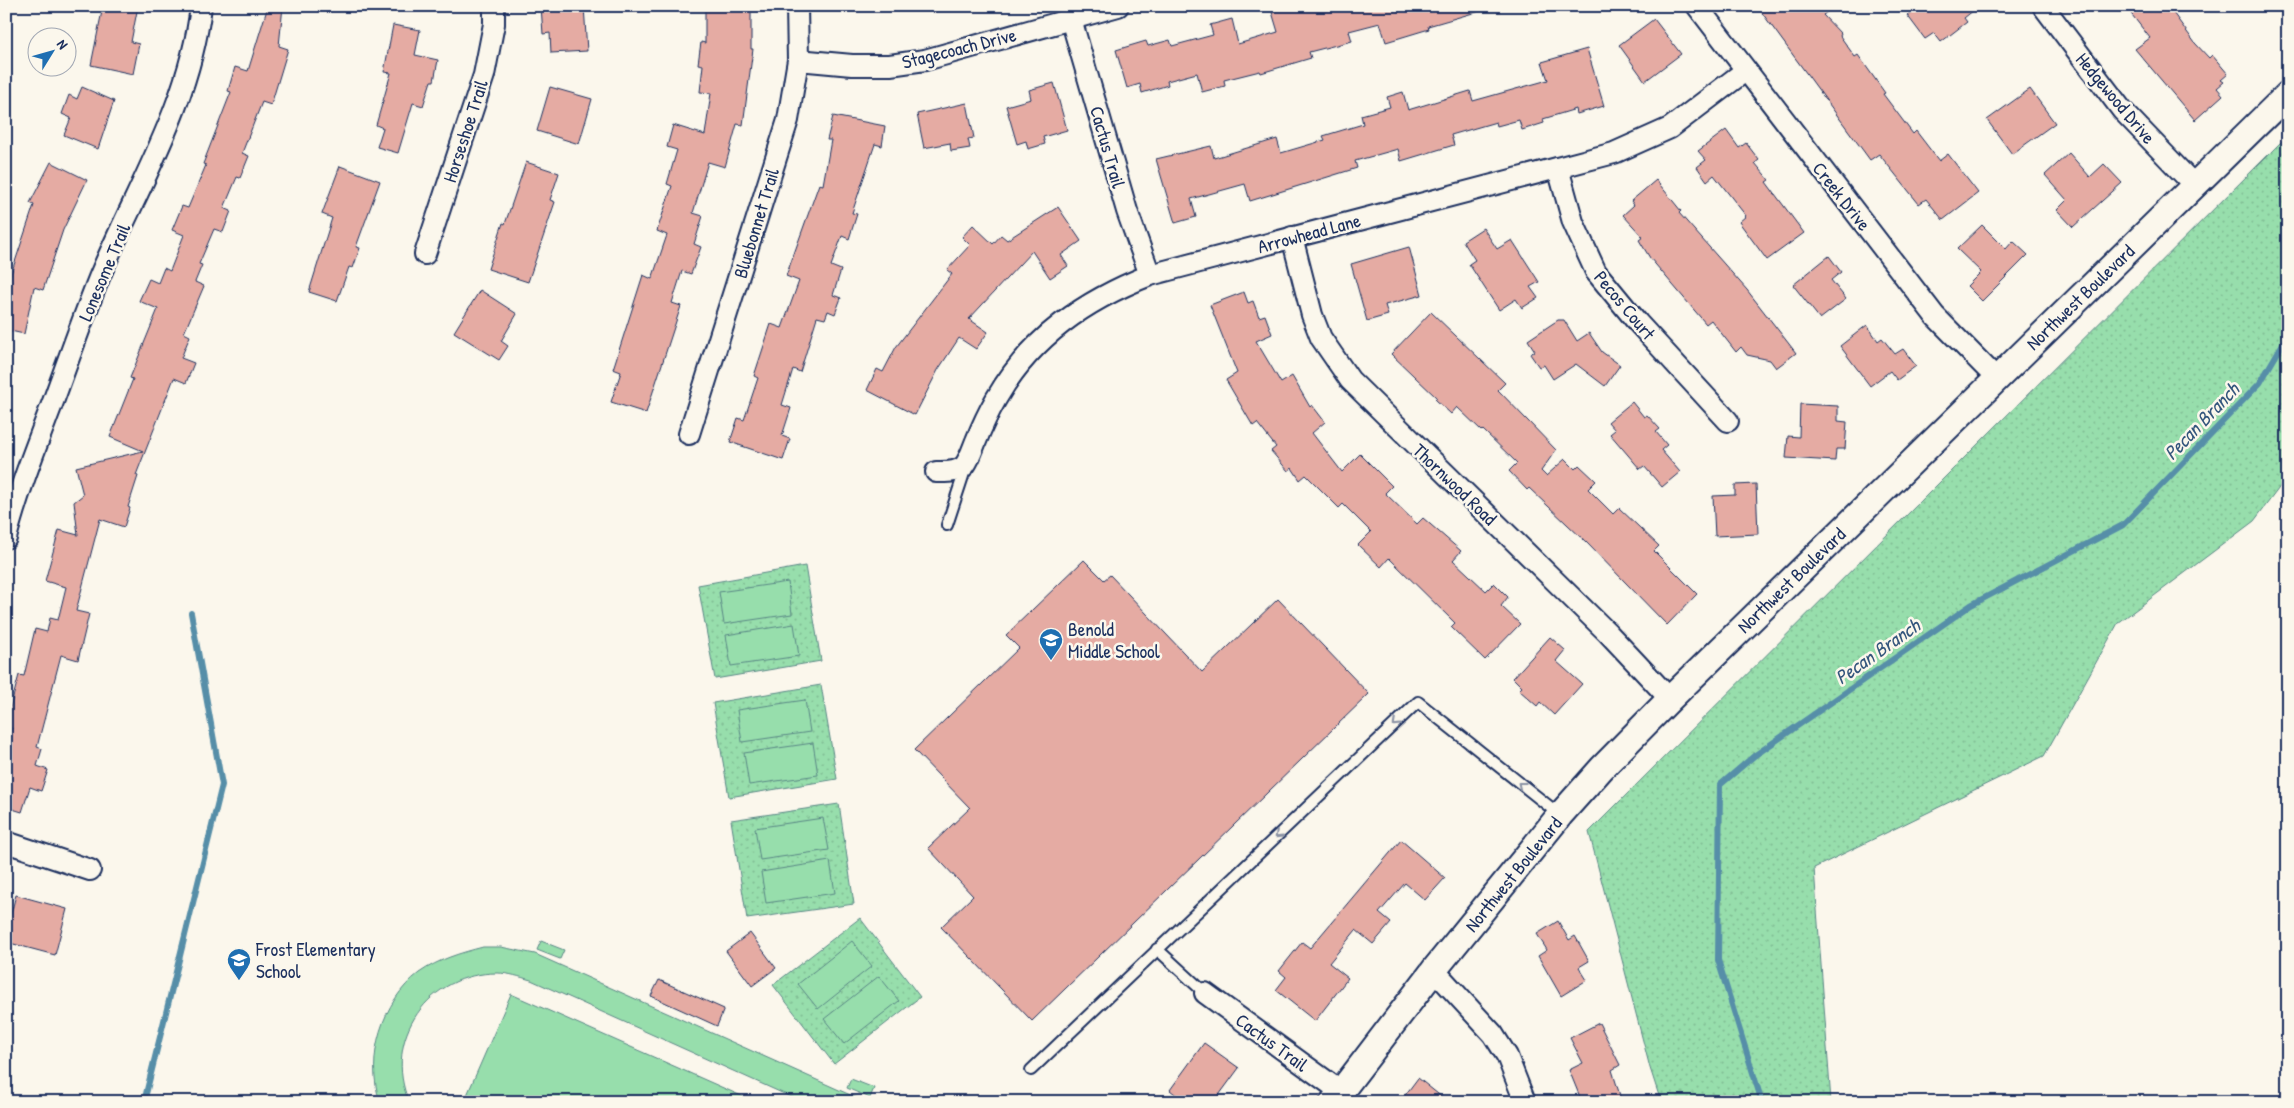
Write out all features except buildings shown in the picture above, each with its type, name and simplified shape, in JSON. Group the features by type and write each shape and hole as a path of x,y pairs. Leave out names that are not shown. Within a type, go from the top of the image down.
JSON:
{"street":[{"name":"Lonesome Trail","path":"6,538 36,446 99,277 147,177 181,90 199,23 201,6"},
{"name":"Horseshoe Trail","path":"425,254 484,74 494,24 494,6"},
{"name":"Bluebonnet Trail","path":"689,434 788,120 798,60 797,6"},
{"name":"Stagecoach Drive","path":"798,60 852,65 890,65 925,60 1118,6"},
{"name":"Creek Drive","path":"1697,6 1745,71 1935,316 1997,379"},
{"name":"Hedgewood Drive","path":"2043,6 2122,110 2194,185"},
{"name":"Cactus Trail","path":"1071,19 1127,211 1150,274"},
{"name":"Arrowhead Lane","path":"968,460 985,421 1006,383 1046,336 1085,306 1150,274 1614,153 1670,128 1745,71"},
{"name":"Northwest Boulevard","path":"1337,1097 1434,970 1560,815 1602,768 2284,97"},
{"name":"Pecos Court","path":"1558,168 1573,222 1596,272 1638,323 1728,421"},
{"name":"Thornwood Road","path":"1292,237 1312,315 1321,338 1350,380 1601,626 1670,699"},
{"path":"936,472 956,471 964,466 968,460"},
{"path":"6,842 90,870"},
{"path":"1434,970 1493,1034 1507,1056 1525,1102"},
{"name":"Cactus Trail","path":"1205,993 1337,1097"}],"lane":[{"path":"947,525 968,460"},
{"path":"1031,1070 1418,702 1560,815"},
{"path":"1157,949 1205,993"}],"green space":[{"path":"2288,135 2288,476 2254,521 2118,623 2044,756 1814,868 1831,1102 1661,1102 1650,1068 1589,832"},
{"path":"805,566 821,661 715,679 698,585"},
{"path":"788,582 792,614 724,624 719,592"},
{"path":"794,624 799,656 731,666 726,635"},
{"path":"821,685 837,779 729,797 713,703"},
{"path":"805,700 810,732 742,742 737,710"},
{"path":"813,743 818,775 749,785 744,753"},
{"path":"839,804 854,904 747,919 731,820"},
{"path":"823,818 829,850 760,860 755,828"},
{"path":"830,861 835,893 766,903 761,872"},
{"path":"860,918 920,997 834,1064 773,985"},
{"path":"541,941 564,950 560,959 537,950"},
{"path":"852,941 872,966 818,1009 798,984"},
{"path":"483,947 501,947 535,954 866,1102 802,1102 531,980 510,974 497,973 473,976 451,984 432,997 417,1014 407,1033 402,1055 402,1078 409,1102 380,1102 376,1085 376,1049 386,1015 395,999 406,985 427,968 450,957"},
{"path":"879,976 899,1001 844,1044 824,1019"},
{"path":"511,994 755,1102 464,1102"},
{"path":"851,1079 874,1088 870,1098 847,1088"}],"waterway":[{"name":"Pecan Branch","path":"1762,1102 1718,960 1720,785 1754,756 1971,605 2123,525 2260,383 2288,335"},
{"path":"144,1102 222,785 191,613"}],"place":[{"name":"Benold Middle School","path":"1051,661"},
{"name":"Frost Elementary School","path":"239,981"}]}
